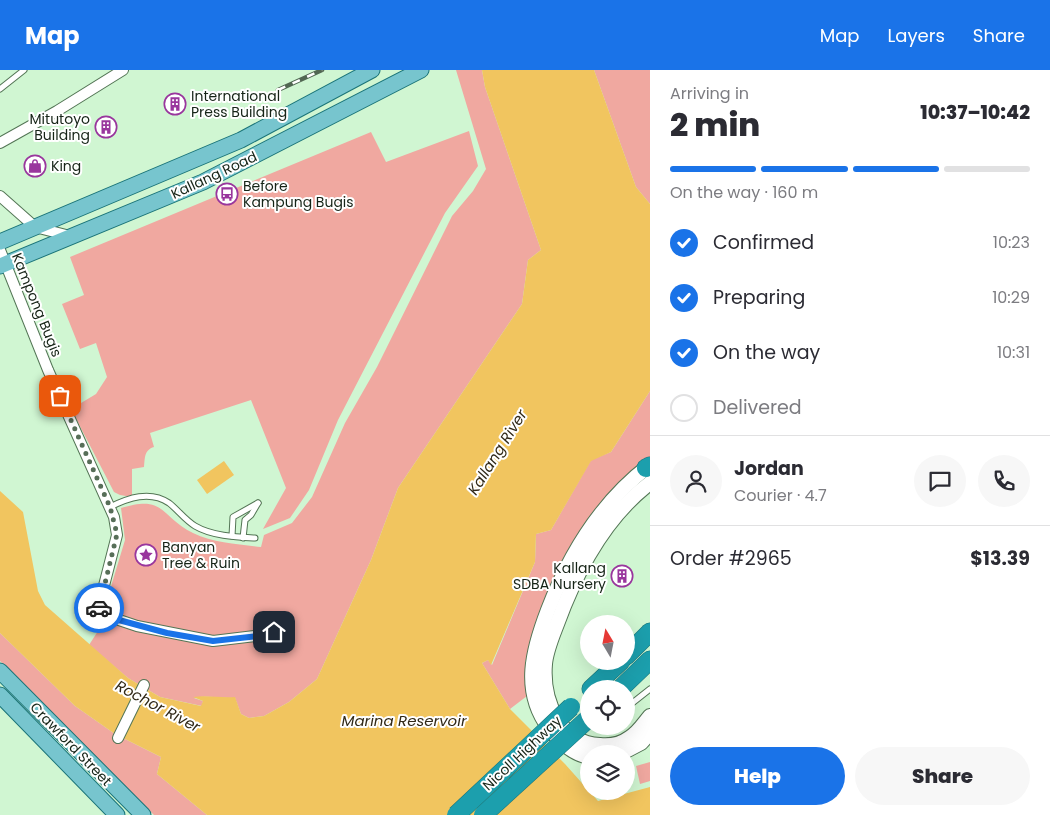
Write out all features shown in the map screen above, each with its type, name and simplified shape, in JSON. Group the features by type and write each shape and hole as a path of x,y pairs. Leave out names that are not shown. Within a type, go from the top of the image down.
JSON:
{"highway":[{"path":"635,647 650,632"},
{"path":"629,680 650,660"},
{"name":"Nicoll Highway","path":"601,680 611,670"},
{"name":"Nicoll Highway","path":"456,815 580,699"},
{"name":"Nicoll Highway","path":"483,815 580,726"}],"main road":[{"name":"Kallang Road","path":"0,242 242,140 372,70"},
{"name":"Kallang Road","path":"2,260 70,236 203,182 329,119 421,70"},
{"path":"307,105 324,105 330,108 329,119"},
{"name":"Crawford Street","path":"0,671 143,815"},
{"name":"Crawford Street","path":"0,695 117,815"}],"street":[{"path":"0,143 57,111 123,70"},
{"path":"0,196 35,227 70,236"},
{"name":"Kampong Bugis","path":"2,260 52,379 110,507 117,534 99,605 102,615 137,626 213,641 272,634 280,622"},
{"path":"649,471 585,560 566,600 551,642 545,672 550,706 562,726 579,741 591,745 619,744 631,737 650,716"},
{"path":"580,753 570,749 544,722 533,693 531,665 538,638 570,558 606,507 626,484 649,471"},
{"path":"118,738 144,685"},
{"path":"635,746 641,743 650,733"}],"lane":[{"path":"0,89 24,70"},
{"path":"110,507 129,498 141,496 156,498 168,503 195,526 213,533 243,538 256,538"},
{"path":"232,536 234,518 258,503 251,515 244,520 243,538"},
{"path":"635,701 650,689"}],"shaded area":[{"path":"456,70 482,70 485,87 541,250 528,260 522,304 398,488 371,560 317,679 289,702 264,716 249,718 241,714 235,698 194,698 203,701 202,706 160,697 128,678 89,645 107,617 106,603 125,540 121,508 136,504 155,506 162,509 182,527 193,533 226,543 261,547 264,535 292,523 312,497 345,423 377,367 452,216 473,191 486,169"},
{"path":"594,70 650,70 650,204 636,187"},
{"path":"469,131 478,166 445,213 338,420 309,490 290,518 263,529 286,488 251,400 150,433 154,447 147,452 144,467 132,469 132,497 114,492 71,409 96,394 107,377 96,343 80,349 62,304 84,295 70,257 371,132 386,162"},
{"path":"650,391 650,465 569,559 525,662 527,696 510,709 482,663 488,660 492,665 535,562 536,534 551,530 591,460 611,452"},
{"path":"0,633 75,706 115,734 161,757 157,774 207,815 154,815 0,661"},
{"path":"650,762 650,781 640,784 636,766"}],"water":[{"name":"Marina Reservoir","path":"482,70 594,70 636,187 650,204 650,391 611,452 591,461 551,530 536,534 535,562 491,665 488,660 482,663 510,709 580,781 580,800 635,800 635,791 650,787 650,815 207,815 157,774 161,757 115,734 75,706 0,633 0,491 23,512 38,591 45,605 128,678 160,697 201,706 203,701 193,697 235,697 241,714 249,718 264,716 289,702 317,679 371,560 398,488 522,304 528,260 541,250 485,87"},
{"path":"224,461 234,475 207,494 197,480"}],"railway":[{"path":"278,90 322,70"}],"way so far":[{"path":"60,396 110,507 116,526 117,534 99,608"}],"place":[{"name":"International Press Building","path":"175,104"},
{"name":"Mitutoyo Building","path":"106,127"},
{"name":"King","path":"35,166"},
{"name":"Before Kampung Bugis","path":"227,194"},
{"name":"Banyan Tree & Ruin","path":"146,555"},
{"name":"Kallang SDBA Nursery","path":"622,576"}],"route":[{"path":"99,608 104,616 137,626 213,641 268,635 274,632"}],"water label":[{"name":"Kallang River","path":"497,452"},
{"name":"Rochor River","path":"158,706"}]}
